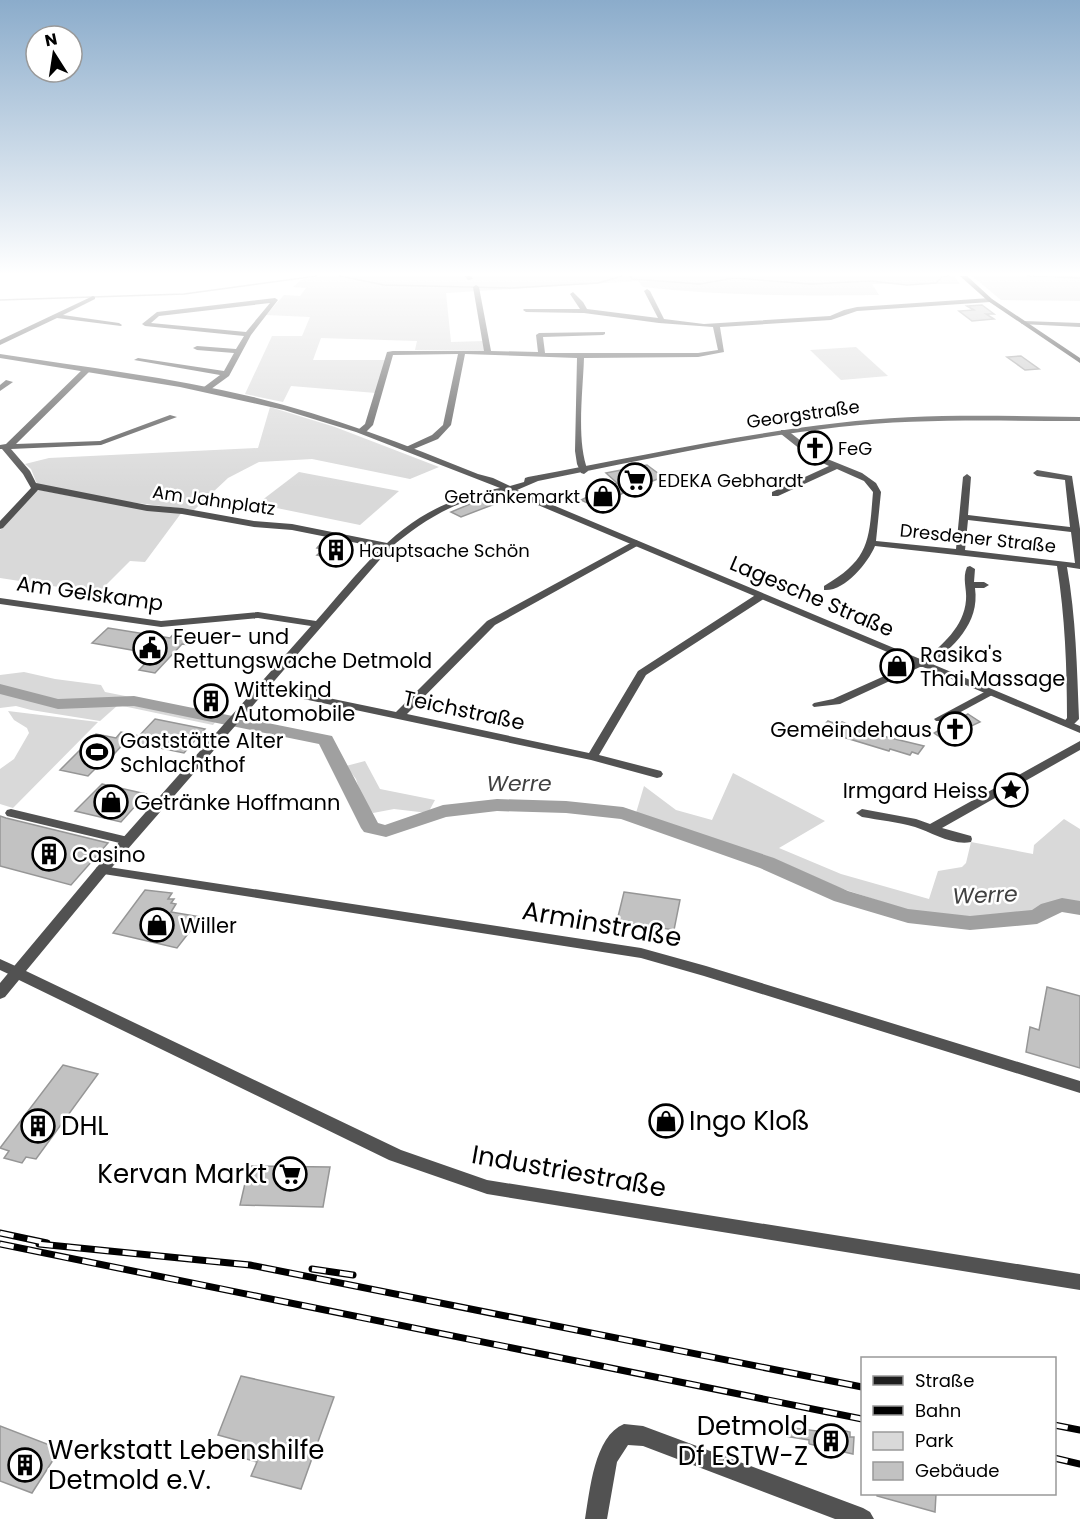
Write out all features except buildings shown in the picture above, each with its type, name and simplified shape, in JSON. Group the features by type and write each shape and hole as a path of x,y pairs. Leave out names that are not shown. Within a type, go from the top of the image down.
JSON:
{"main road":[{"path":"1063,347 1076,355 1080,361"}],"street":[{"path":"204,390 225,374 240,347"},
{"path":"487,347 488,352"},
{"path":"541,347 542,355"},
{"path":"362,431 369,425 390,354 401,351 580,356 718,353 723,350 722,347"},
{"path":"197,348 238,351"},
{"path":"409,449 443,433 447,425 462,352"},
{"name":"Lagesche Straße","path":"0,356 204,390 287,408 362,431 475,476 500,487 516,498 528,499 636,543 1080,730"},
{"path":"580,356 579,451 581,468 584,471"},
{"path":"138,360 225,374"},
{"path":"4,447 87,370"},
{"path":"0,380 9,382 0,389"},
{"path":"4,447 101,443 173,417"},
{"name":"Georgstraße","path":"0,993 102,870 387,546 401,534 439,511 471,496 500,487 784,432 904,419 981,417 1080,419"},
{"path":"784,432 817,458 865,478 877,492 872,543 857,569 828,588"},
{"path":"0,526 36,487 24,469 6,452 4,447"},
{"path":"774,494 836,466"},
{"path":"1037,473 1069,478 1080,566"},
{"path":"960,553 961,521 964,517 967,477"},
{"name":"Am Jahnplatz","path":"36,487 147,508 182,511 254,524 292,527 387,546"},
{"path":"964,517 1076,530"},
{"path":"399,716 491,623 636,543"},
{"name":"Dresdener Straße","path":"872,543 1080,566"},
{"path":"1061,564 1068,599 1071,637 1073,719 1068,724"},
{"path":"818,705 836,702 921,664 956,637 969,614 970,569"},
{"path":"971,585 984,585"},
{"path":"592,757 642,673 761,596"},
{"name":"Am Gelskamp","path":"0,600 161,624 258,615 318,624"},
{"name":"Teichstraße","path":"261,687 592,757 657,774"},
{"path":"940,719 990,692"},
{"path":"933,828 1080,745"},
{"path":"11,813 128,841"},
{"path":"862,813 933,828 944,834 966,839"},
{"name":"Arminstraße","path":"102,870 641,953 687,965 1080,1087"},
{"name":"Industriestraße","path":"0,964 395,1155 487,1187 1080,1282"},
{"path":"596,1519 609,1455 614,1443 624,1434 643,1436 863,1519"}],"green space":[{"path":"267,347 318,347 313,360 386,360 376,393 291,386 283,402 245,394"},
{"path":"416,347 485,347 485,351 415,350"},
{"path":"856,347 888,376 841,380 810,350"},
{"path":"270,407 335,427 439,467 410,479 312,459 259,462 228,478 194,510 129,502 37,484 31,469 25,464 49,458 258,448"},
{"path":"299,472 399,491 360,525 257,504"},
{"path":"39,490 136,508 182,512 145,562 130,561 98,593 0,578 0,530 34,492"},
{"path":"24,672 101,685 105,692 221,715 213,725 118,705 100,721 16,706 0,708 0,675"},
{"path":"8,711 98,722 13,808 0,804 0,769 14,759 29,733 27,728 14,720"},
{"path":"365,761 380,789 435,800 428,813 394,809 373,813 361,795 356,779 346,766"},
{"path":"733,773 825,821 779,848 841,874 929,899 938,871 962,867 966,863 971,842 1033,854 1034,845 1064,819 1080,829 1080,905 1056,902 1045,906 1035,914 965,919 910,911 840,888 770,857 636,813 644,786 676,810 712,820"}],"waterway":[{"name":"Werre","path":"0,689 58,704 134,701 326,740 371,828 386,831 443,811 497,805 566,807 623,813 767,863 841,896 908,916 970,923 1037,917 1048,909 1062,905 1080,908"}],"railway":[{"path":"0,1233 47,1243"},
{"path":"0,1244 861,1419"},
{"path":"39,1244 250,1265 861,1387"},
{"path":"312,1269 353,1275"},
{"path":"1056,1425 1080,1430"},
{"path":"1056,1458 1080,1464"}],"place":[{"name":"FeG","path":"815,448"},
{"name":"EDEKA Gebhardt","path":"635,480"},
{"name":"Getränkemarkt","path":"603,496"},
{"name":"Hauptsache Schön","path":"336,550"},
{"name":"Feuer- und Rettungswache Detmold","path":"150,648"},
{"name":"Rasika's Thai Massage","path":"897,666"},
{"name":"Wittekind Automobile","path":"211,701"},
{"name":"Gemeindehaus","path":"955,729"},
{"name":"Gaststätte Alter Schlachthof","path":"97,752"},
{"name":"Irmgard Heiss","path":"1011,790"},
{"name":"Getränke Hoffmann","path":"111,802"},
{"name":"Casino","path":"49,854"},
{"name":"Willer","path":"157,925"},
{"name":"Ingo Kloß","path":"666,1121"},
{"name":"DHL","path":"38,1126"},
{"name":"Kervan Markt","path":"290,1174"},
{"name":"Detmold Df ESTW-Z","path":"831,1441"},
{"name":"Werkstatt Lebenshilfe Detmold e.V.","path":"25,1465"}]}
